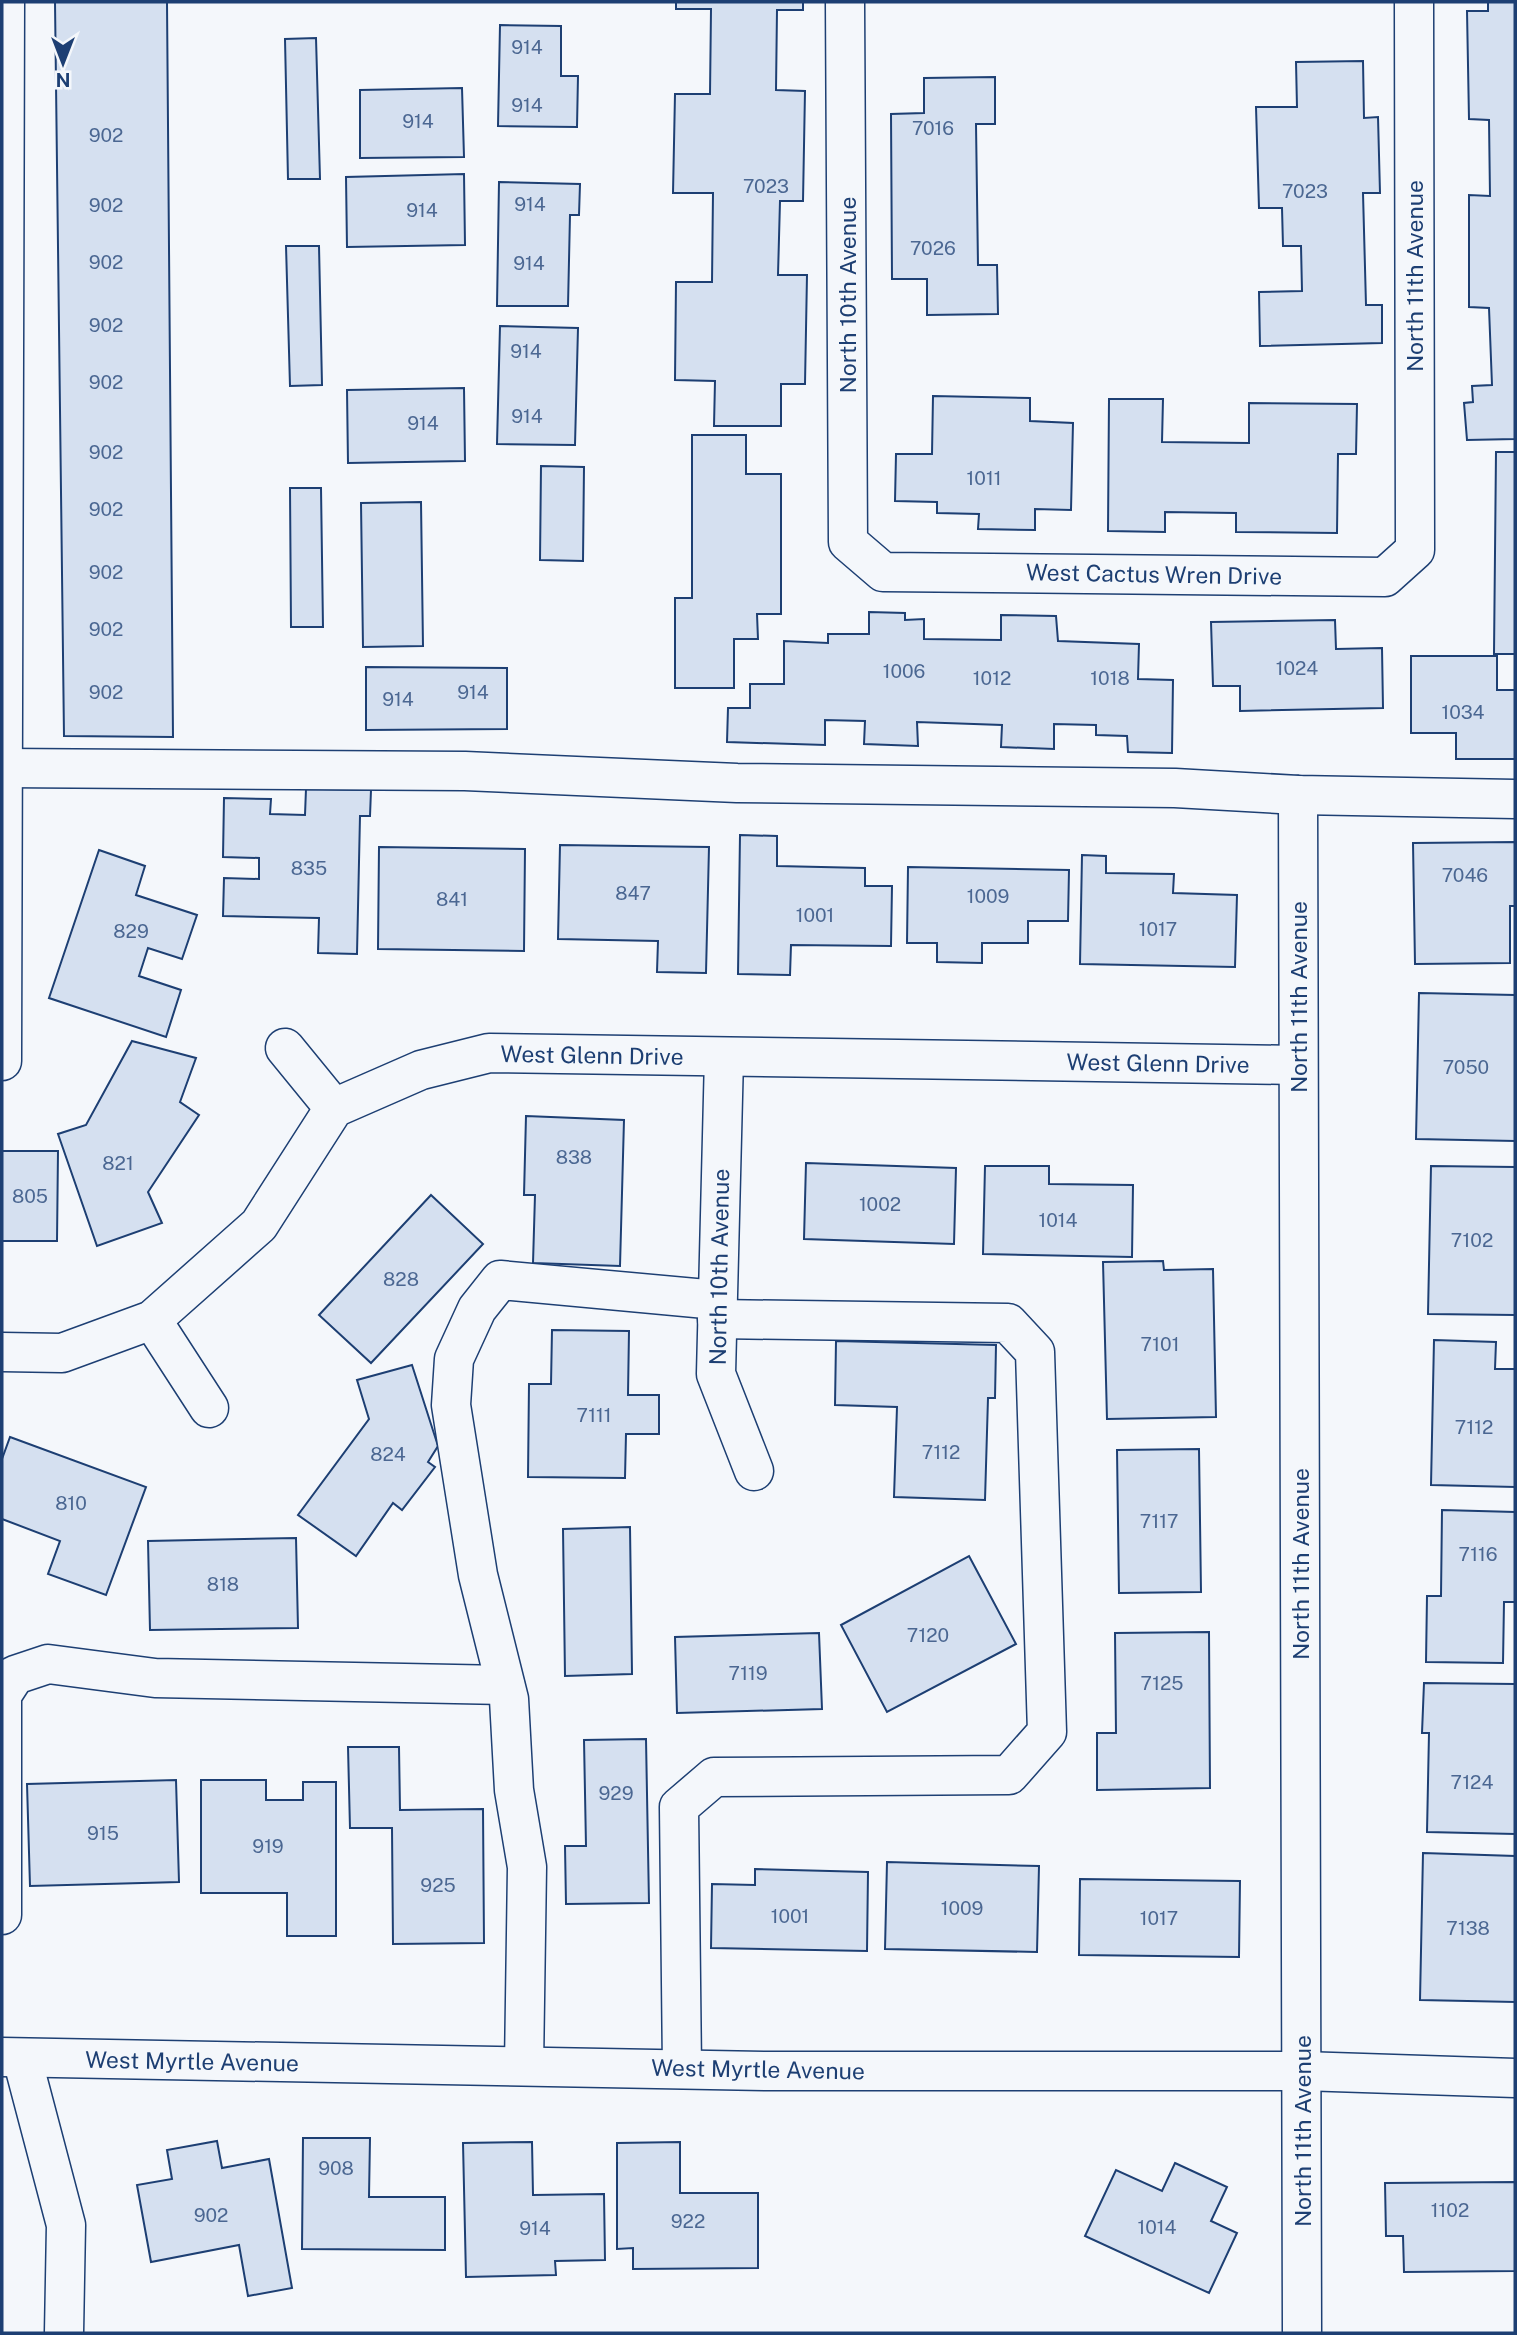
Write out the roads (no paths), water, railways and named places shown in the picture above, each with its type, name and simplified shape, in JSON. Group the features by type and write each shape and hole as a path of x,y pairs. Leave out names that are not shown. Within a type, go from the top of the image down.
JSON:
{"street":[{"path":"2,1061 5,2"},
{"name":"North 10th Avenue","path":"845,2 848,542 883,572"},
{"name":"North 11th Avenue","path":"1414,2 1415,550"},
{"name":"West Cactus Wren Drive","path":"883,572 1385,576 1415,550"},
{"path":"3,768 465,771 737,783 1175,788 1298,795 1515,799"},
{"name":"North 11th Avenue","path":"1298,795 1302,2333"},
{"path":"2,1352 62,1353 152,1320 259,1225 334,1108 285,1048"},
{"name":"West Glenn Drive","path":"334,1108 421,1070 489,1053 1297,1065"},
{"name":"North 10th Avenue","path":"724,1057 716,1374 754,1471"},
{"path":"524,2066 527,1867 514,1790 505,1685 478,1575 451,1405 454,1359 477,1309 500,1280 717,1309 1008,1323 1035,1352 1047,1732 1009,1775 714,1777 679,1807 682,2069"},
{"path":"152,1320 209,1408"},
{"path":"2,1915 2,1695 15,1675 48,1664 155,1678 505,1685"},
{"path":"12,2057 66,2225 64,2333"},
{"name":"West Myrtle Avenue","path":"12,2057 682,2069 1302,2071 1515,2078"}]}
